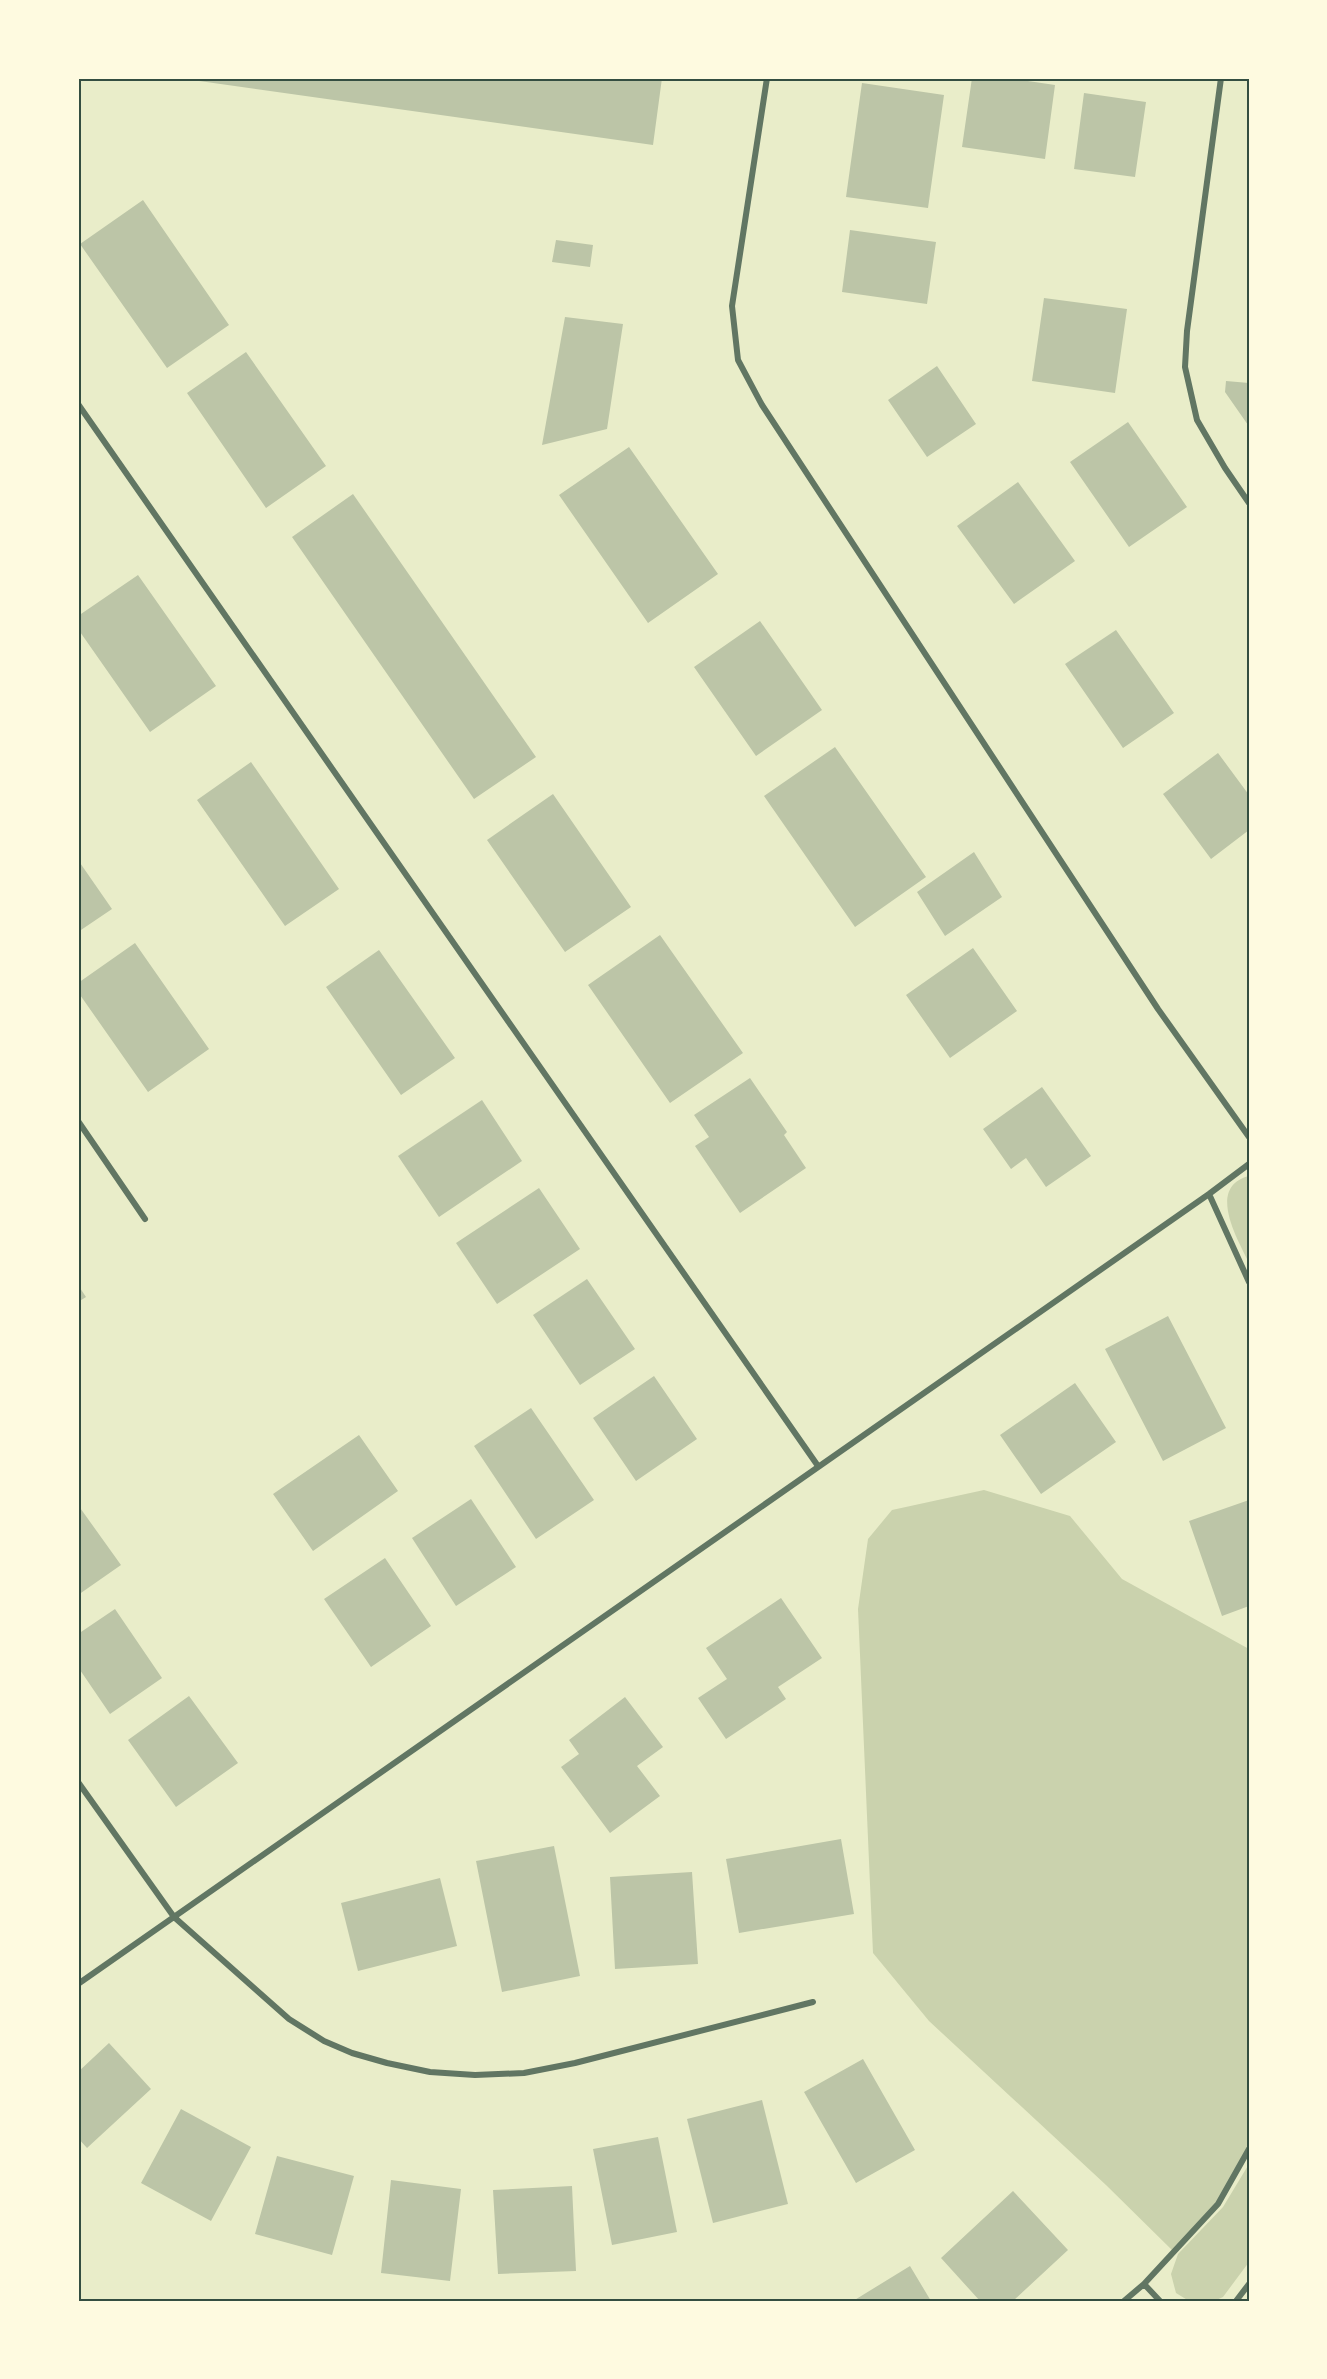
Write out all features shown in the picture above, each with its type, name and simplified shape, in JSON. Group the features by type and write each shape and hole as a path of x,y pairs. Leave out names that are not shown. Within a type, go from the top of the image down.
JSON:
{"street":[{"path":"767,78 732,306 738,360 762,405 1158,1009 1249,1137"},
{"path":"1221,78 1187,331 1185,367 1197,420 1249,503"},
{"path":"78,404 818,1466"},
{"path":"78,1121 145,1219"},
{"path":"78,1984 1249,1164"},
{"path":"1209,1194 1249,1282"},
{"path":"78,1782 174,1917 289,2019 324,2041 352,2053 430,2072 475,2075 524,2073 575,2063 813,2002"},
{"path":"1124,2301 1144,2284 1218,2204 1249,2149"},
{"path":"1144,2284 1160,2301"},
{"path":"1236,2301 1249,2284"}],"green space":[{"path":"1249,1176 1249,1263 1233,1228 1227,1202 1229,1191 1236,1182"},
{"path":"984,1490 1070,1516 1122,1579 1249,1649 1249,2149 1218,2204 1173,2251 1106,2185 929,2021 873,1953 858,1609 868,1539 892,1510"},
{"path":"1249,2164 1249,2262 1223,2297 1214,2301 1189,2301 1176,2293 1171,2274 1178,2254 1223,2207"}],"building":[{"path":"178,78 662,78 653,145"},
{"path":"972,78 1007,78 1055,85 1045,159 962,147"},
{"path":"862,83 944,95 928,208 846,197"},
{"path":"1084,93 1146,102 1135,177 1074,169"},
{"path":"143,200 229,325 167,368 80,244"},
{"path":"850,230 936,242 927,304 842,292"},
{"path":"556,240 593,245 590,267 552,262"},
{"path":"1044,298 1127,309 1115,393 1032,381"},
{"path":"565,317 623,324 607,429 542,445"},
{"path":"246,352 326,466 266,508 187,393"},
{"path":"937,366 976,424 927,457 888,400"},
{"path":"1226,381 1249,383 1248,425 1225,392"},
{"path":"1128,422 1187,507 1129,547 1070,462"},
{"path":"629,447 718,574 648,623 559,495"},
{"path":"1018,482 1075,561 1014,604 957,526"},
{"path":"353,494 536,757 474,799 292,537"},
{"path":"138,575 216,686 150,732 78,629 78,616"},
{"path":"760,621 822,710 756,756 694,667"},
{"path":"1116,630 1174,713 1123,748 1065,664"},
{"path":"835,747 926,877 855,927 764,796"},
{"path":"1218,753 1249,795 1249,830 1211,859 1163,794"},
{"path":"251,762 339,889 285,926 197,800"},
{"path":"553,794 631,907 565,952 487,840"},
{"path":"974,852 1002,897 945,936 917,892"},
{"path":"78,860 112,909 78,932"},
{"path":"660,935 743,1053 670,1103 588,985"},
{"path":"135,943 209,1049 148,1092 78,992 78,983"},
{"path":"973,948 1017,1011 950,1058 906,995"},
{"path":"379,950 455,1058 401,1095 326,987"},
{"path":"750,1078 787,1132 784,1135 806,1168 740,1213 695,1146 709,1137 694,1115"},
{"path":"1042,1087 1091,1156 1046,1187 1026,1158 1011,1169 983,1129"},
{"path":"482,1100 522,1161 439,1217 398,1156"},
{"path":"539,1188 580,1249 497,1304 456,1243"},
{"path":"587,1279 635,1349 580,1385 533,1315"},
{"path":"78,1285 86,1297 78,1302"},
{"path":"1168,1316 1226,1428 1163,1461 1105,1349"},
{"path":"654,1376 697,1439 636,1481 593,1418"},
{"path":"1075,1383 1116,1442 1041,1494 1000,1435"},
{"path":"531,1408 594,1500 536,1539 474,1446"},
{"path":"359,1435 398,1491 313,1551 273,1494"},
{"path":"471,1499 516,1567 456,1606 412,1538"},
{"path":"1249,1500 1249,1606 1222,1616 1189,1521"},
{"path":"78,1505 121,1565 78,1595"},
{"path":"385,1558 431,1626 371,1667 324,1599"},
{"path":"781,1598 822,1658 778,1687 786,1699 726,1739 698,1698 727,1679 706,1648"},
{"path":"115,1609 162,1678 110,1714 78,1667 78,1634"},
{"path":"189,1696 238,1763 176,1807 128,1740"},
{"path":"625,1697 663,1747 637,1766 660,1796 610,1833 561,1767 579,1754 569,1740"},
{"path":"841,1839 854,1914 739,1933 726,1859"},
{"path":"554,1846 580,1976 502,1992 476,1861"},
{"path":"692,1872 698,1964 615,1969 610,1877"},
{"path":"440,1878 457,1946 358,1971 341,1903"},
{"path":"109,2043 151,2089 87,2148 78,2138 78,2072"},
{"path":"863,2059 915,2150 856,2183 804,2092"},
{"path":"762,2100 788,2204 713,2223 687,2119"},
{"path":"181,2109 251,2147 211,2221 141,2183"},
{"path":"658,2137 677,2232 612,2245 593,2149"},
{"path":"277,2156 354,2176 332,2255 255,2234"},
{"path":"391,2180 461,2189 450,2281 381,2273"},
{"path":"572,2186 576,2271 498,2274 493,2190"},
{"path":"1013,2191 1068,2250 1013,2301 980,2301 941,2258"},
{"path":"910,2266 931,2301 853,2301"}]}
